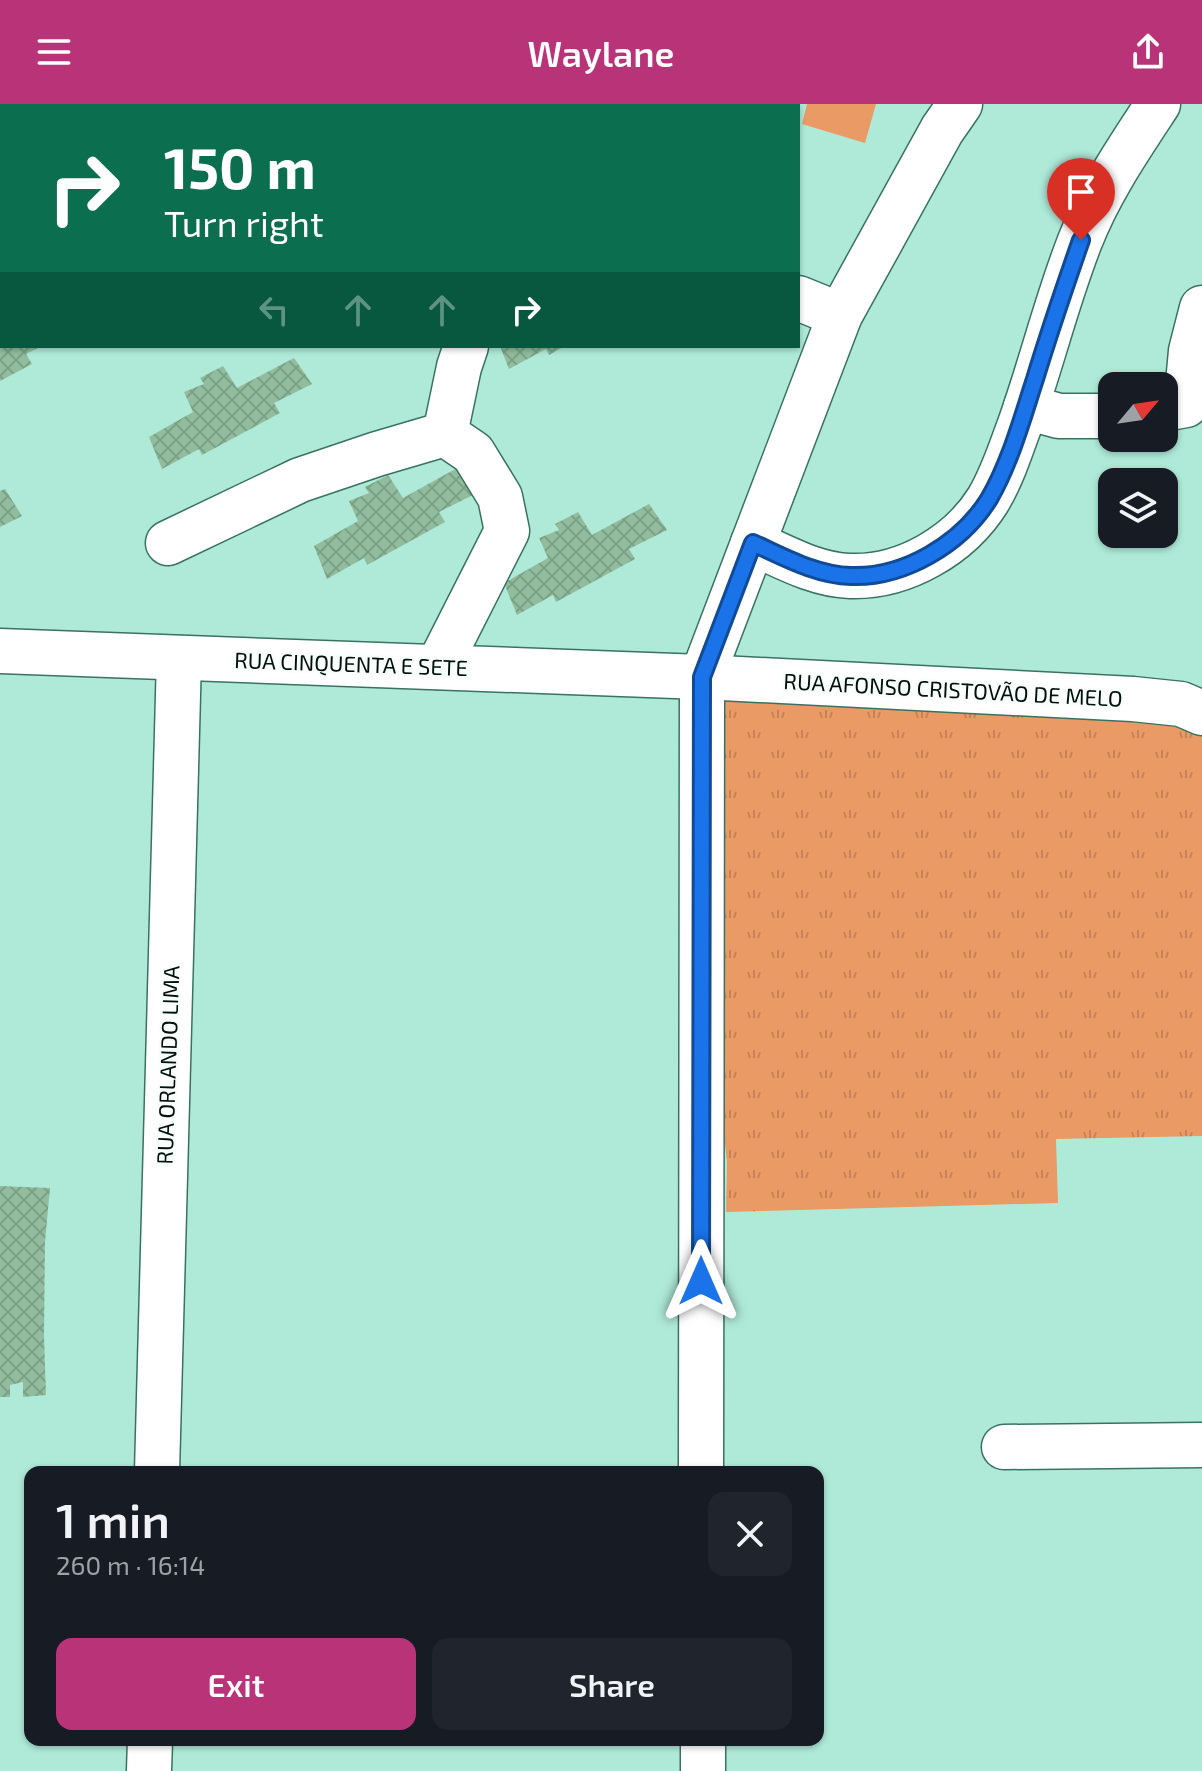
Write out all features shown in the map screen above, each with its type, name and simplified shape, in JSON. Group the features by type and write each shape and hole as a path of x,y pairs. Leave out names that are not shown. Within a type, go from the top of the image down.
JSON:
{"street":[{"path":"701,1466 702,677 840,315 942,130 960,104"},
{"path":"753,543 806,567 848,576 881,575 915,563 947,544 970,524 989,499 1006,462 1081,240 1119,163 1158,104"},
{"path":"800,299 840,315"},
{"path":"1184,408 1191,351 1202,308"},
{"path":"445,434 465,348"},
{"path":"1026,407 1059,416 1098,416"},
{"path":"168,543 300,480 445,434"},
{"path":"438,667 507,531 500,497 473,453 445,434"},
{"name":"RUA CINQUENTA E SETE","path":"0,651 702,677"},
{"name":"RUA ORLANDO LIMA","path":"157,1466 179,658"},
{"name":"RUA AFONSO CRISTOVÃO DE MELO","path":"702,677 1133,699 1181,704 1202,713"},
{"path":"1004,1447 1202,1445"},
{"path":"149,1771 150,1746"},
{"path":"703,1746 703,1771"}],"green space":[{"path":"807,104 876,104 865,143 802,124"},
{"path":"754,691 1202,726 1202,1136 1056,1139 1058,1203 726,1212 727,1162 717,1073 722,702"}],"building":[{"path":"0,348 38,348 26,354 32,364 0,381"},
{"path":"501,348 561,348 549,355 546,349 509,369"},
{"path":"294,358 312,384 274,403 280,413 202,455 199,449 162,469 149,437 193,412 184,392 204,384 200,378 223,366 237,388"},
{"path":"459,467 477,493 439,512 445,522 367,565 364,558 327,579 314,546 358,521 349,501 369,493 365,487 388,475 403,498"},
{"path":"5,489 22,516 0,527 0,491"},
{"path":"649,504 667,530 629,549 635,559 556,602 553,595 517,615 504,583 548,558 539,538 559,530 555,524 578,512 592,535"},
{"path":"0,1186 50,1188 45,1242 46,1395 23,1397 23,1382 10,1385 10,1397 0,1397"}],"route":[{"path":"701,1281 702,677 753,543 806,567 848,576 881,575 915,563 947,544 970,524 989,499 1006,462 1081,240"}]}
